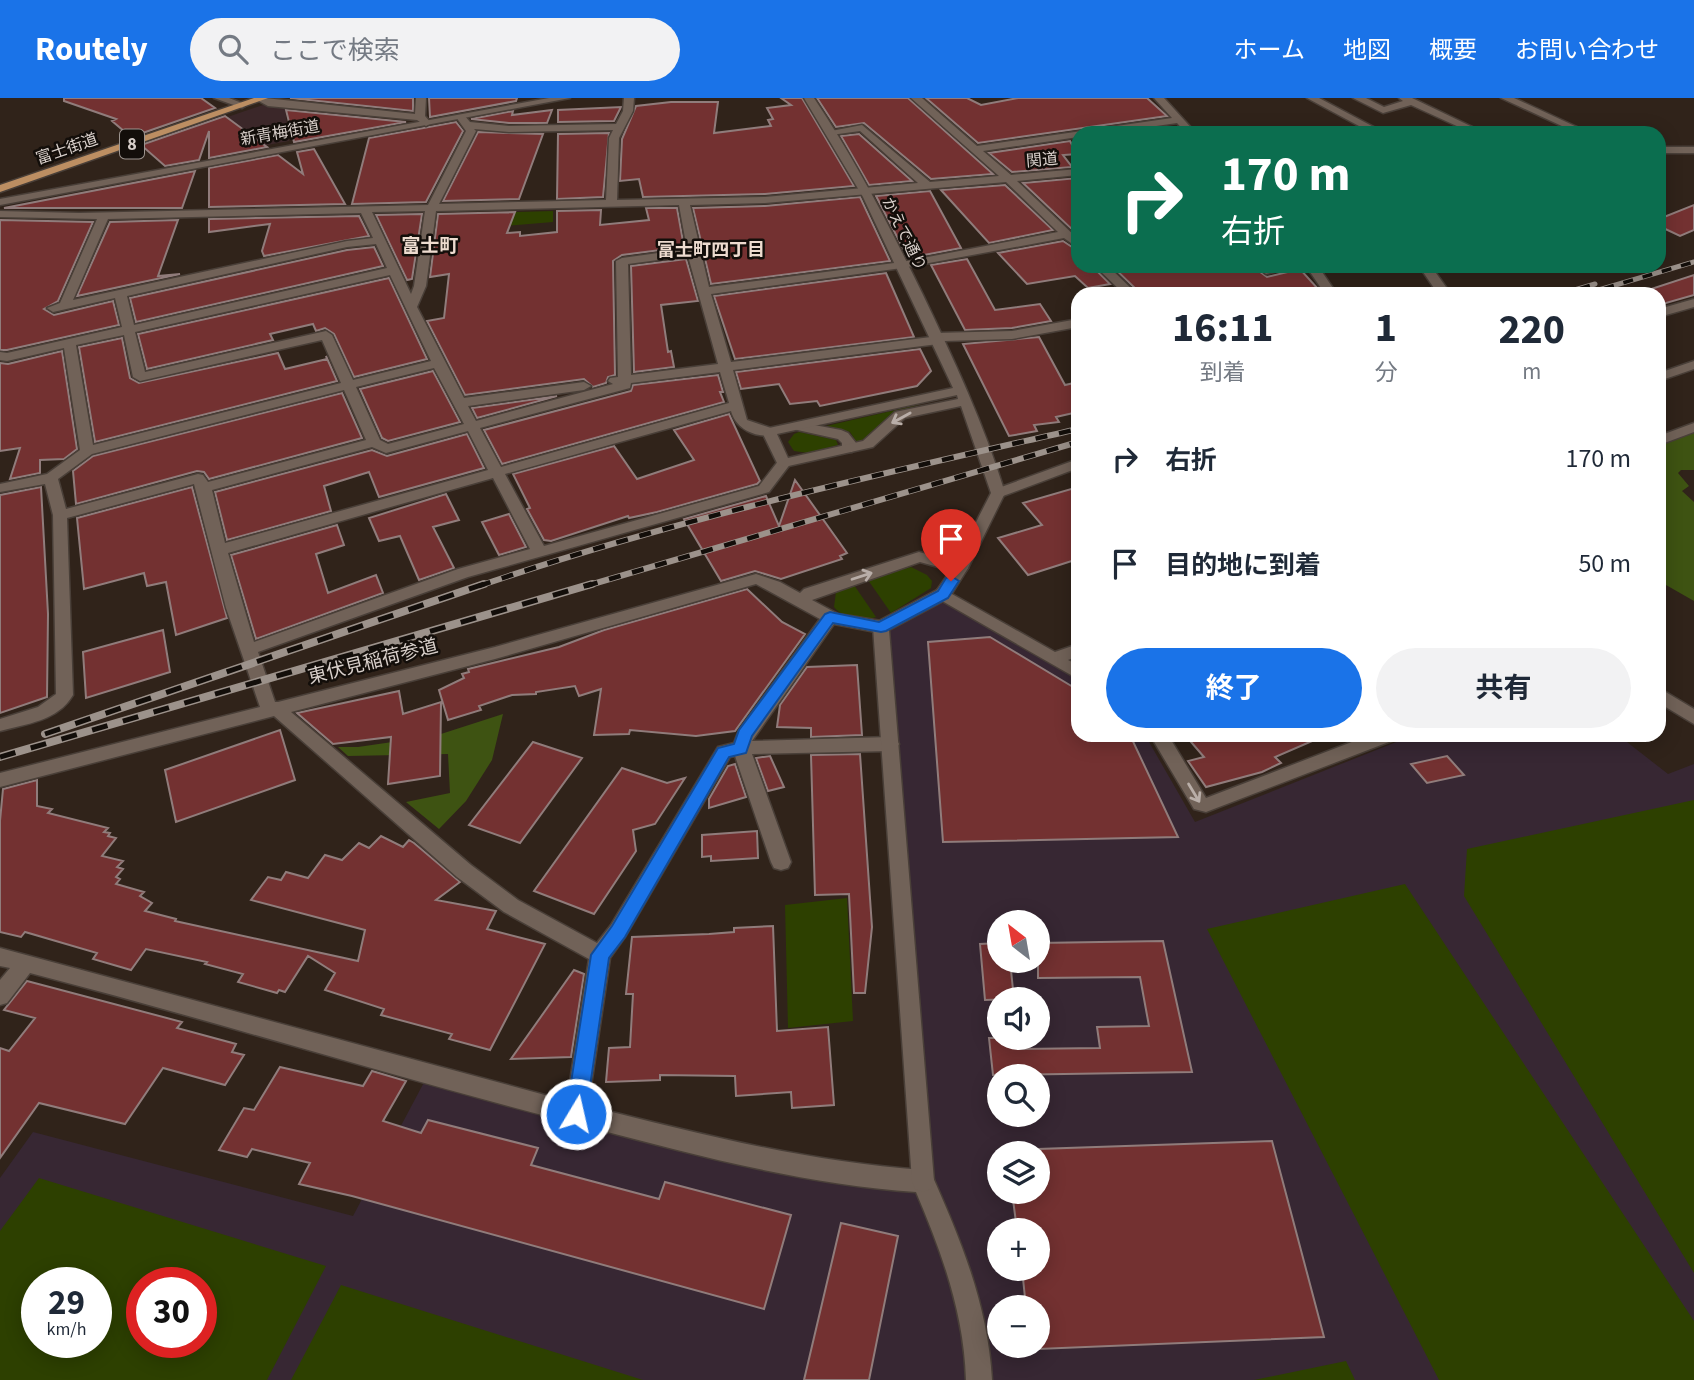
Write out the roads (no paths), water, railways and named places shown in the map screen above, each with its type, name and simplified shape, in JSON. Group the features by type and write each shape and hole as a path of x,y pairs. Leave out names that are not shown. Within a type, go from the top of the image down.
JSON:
{"main road":[{"name":"富士街道","path":"0,189 262,99"}],"street":[{"path":"219,98 242,105"},
{"path":"262,99 268,103 423,120 421,98"},
{"name":"新青梅街道","path":"0,202 423,120 464,121 565,98"},
{"path":"611,205 614,138 628,111 629,98"},
{"name":"かえで通り","path":"809,98 867,192 902,265 963,395 998,493"},
{"path":"916,98 1008,178 1071,238"},
{"path":"1159,98 1184,126"},
{"path":"1312,98 1366,126"},
{"path":"1358,98 1383,110 1407,100 1465,126"},
{"path":"1506,98 1569,126"},
{"path":"1136,126 1178,120"},
{"path":"464,121 509,129 620,127"},
{"path":"412,306 420,286 431,209 471,131 464,121"},
{"path":"831,132 862,128 929,187"},
{"path":"975,149 1071,135"},
{"path":"1666,150 1688,150 1694,155"},
{"path":"46,173 41,177 40,184 62,190"},
{"name":"関道","path":"0,214 104,216 765,200 1071,173"},
{"path":"684,202 693,252 744,425 769,432 963,395"},
{"path":"365,210 438,363 539,551"},
{"path":"104,216 59,307 347,244 381,240"},
{"path":"706,291 902,265 1067,234"},
{"path":"120,293 140,377 326,335 374,442 386,449 625,384 622,261 693,252"},
{"path":"0,356 395,270"},
{"path":"1108,273 1124,287"},
{"path":"1430,273 1441,287"},
{"path":"1666,311 1694,303"},
{"path":"459,402 937,339 1012,334 1071,324"},
{"path":"69,343 87,451"},
{"path":"0,488 51,478 87,451 438,363"},
{"path":"1666,375 1694,365"},
{"path":"1666,368 1673,373"},
{"path":"250,649 463,573 765,488 784,463 868,444 901,415 963,395"},
{"path":"219,550 737,405"},
{"path":"798,426 843,436 849,443 847,449"},
{"path":"1666,438 1694,427"},
{"path":"769,432 784,463"},
{"path":"204,488 374,442"},
{"path":"960,568 919,556 810,593 800,602 830,617 881,627 943,594 960,568 998,493 1071,466"},
{"path":"0,725 48,711 58,705 65,695 60,515 51,478"},
{"path":"60,515 198,478 204,488 234,608 272,708 464,871 511,906 600,955"},
{"name":"東伏見稲荷参道","path":"0,780 272,708 495,653 756,579 770,583 800,602"},
{"path":"943,594 1071,669"},
{"path":"780,862 741,748 745,735 830,617"},
{"path":"881,627 923,1181 940,1220 965,1293 979,1348 979,1380"},
{"path":"1053,659 1071,653"},
{"path":"1666,700 1694,718"},
{"path":"1163,742 1200,804 1206,805 1370,742"},
{"path":"576,1114 600,955 618,931 724,752 741,748 890,744"},
{"path":"0,957 576,1114 785,1165 873,1179 923,1181"},
{"path":"0,996 26,963"}],"railway":[{"path":"1666,270 1694,262"},
{"path":"1609,287 1657,273"},
{"path":"1585,287 1595,284"},
{"path":"479,586 701,519 1071,431"},
{"path":"586,586 1071,444"},
{"path":"45,734 484,584"},
{"path":"0,757 592,584"}],"district":[{"name":"富士町","path":"430,246"},
{"name":"富士町四丁目","path":"711,250"}]}
